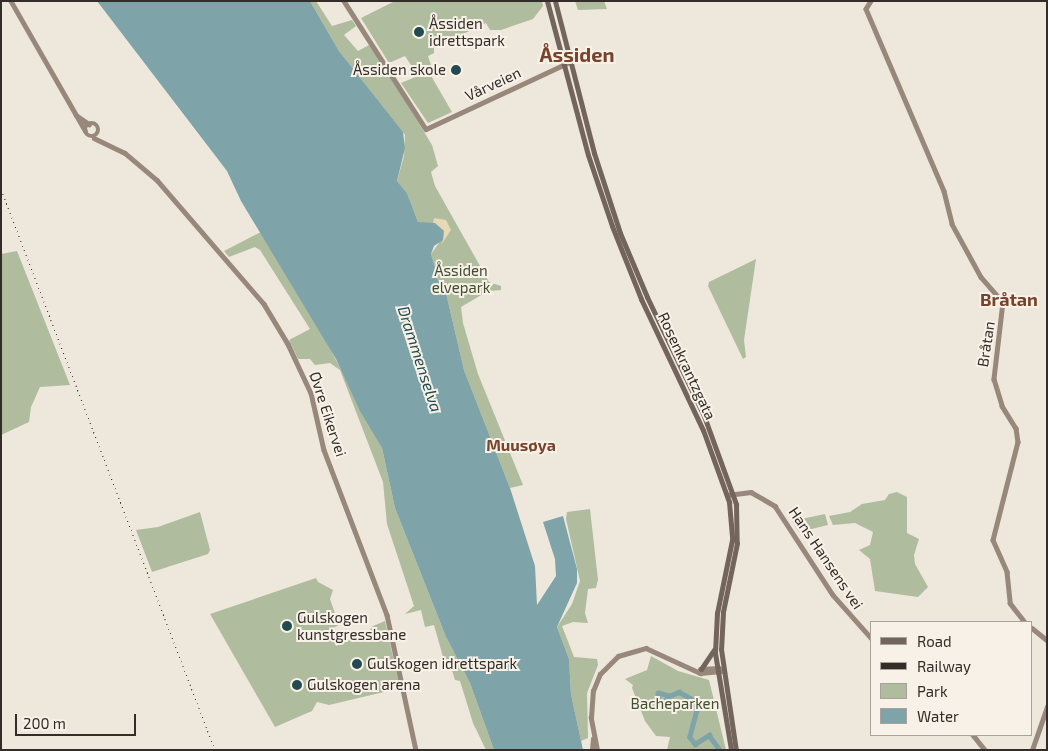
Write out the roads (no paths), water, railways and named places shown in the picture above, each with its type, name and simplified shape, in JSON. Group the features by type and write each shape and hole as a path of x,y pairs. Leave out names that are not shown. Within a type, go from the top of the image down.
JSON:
{"main road":[{"path":"11,1 87,136 94,138 99,131 96,124 89,124 76,114"},
{"name":"Vårveien","path":"344,1 427,129 570,62"},
{"name":"Rosenkrantzgata","path":"548,1 563,65 612,226 641,299 703,430 730,494 732,540 718,606 715,647 716,670 731,750"},
{"name":"Rosenkrantzgata","path":"555,1 596,160 620,233 647,297 704,416 730,494 737,543 723,612 722,670 736,750"},
{"name":"Bråtan","path":"871,1 866,9 944,191 957,235 985,282 1003,302 994,379 1002,406 1016,428 1018,442 993,536 993,543 1007,572 1010,604 1024,621"},
{"path":"84,130 89,124"},
{"name":"Øvre Eikervei","path":"99,131 112,145 157,180 264,304 288,344 311,393 324,450 387,616 416,750"},
{"name":"Øvre Eikervei","path":"94,138 112,145"},
{"name":"Hans Hansens vei","path":"730,494 756,494 775,506 833,595 870,636"},
{"path":"1033,629 1047,640"},
{"path":"701,669 708,663 715,647"},
{"path":"597,750 590,708 595,685 603,669 618,656 646,648 694,671 722,670"},
{"path":"694,671 701,669 716,670"},
{"path":"1032,750 1047,707"},
{"path":"592,750 593,735"},
{"path":"974,736 985,750"}],"water":[{"name":"Drammenselva","path":"97,1 310,1 339,51 403,132 405,148 397,181 407,193 418,222 435,223 444,231 443,240 434,246 431,254 437,274 435,275 446,293 464,370 510,488 535,566 537,605 556,576 555,559 543,522 563,516 577,569 577,583 557,627 569,659 571,694 583,750 494,750 470,683 446,637 395,508 382,448 360,411 336,359 241,201 227,171"}],"waterway":[{"path":"669,696 658,693 660,707 669,696 679,692 694,700 697,710 690,737 695,744 709,735 720,750"}],"railway":[{"path":"1,189 215,750"}],"place":[{"name":"Åssiden idrettspark","path":"419,32"},
{"name":"Åssiden skole","path":"456,70"},
{"name":"Gulskogen kunstgressbane","path":"287,626"},
{"name":"Gulskogen idrettspark","path":"357,664"},
{"name":"Gulskogen arena","path":"297,685"}],"district":[{"name":"Åssiden","path":"577,54"},
{"name":"Bråtan","path":"1009,299"},
{"name":"Muusøya","path":"521,445"}],"park label":[{"name":"Åssiden elvepark","path":"461,278"},
{"name":"Bacheparken","path":"675,704"}]}
